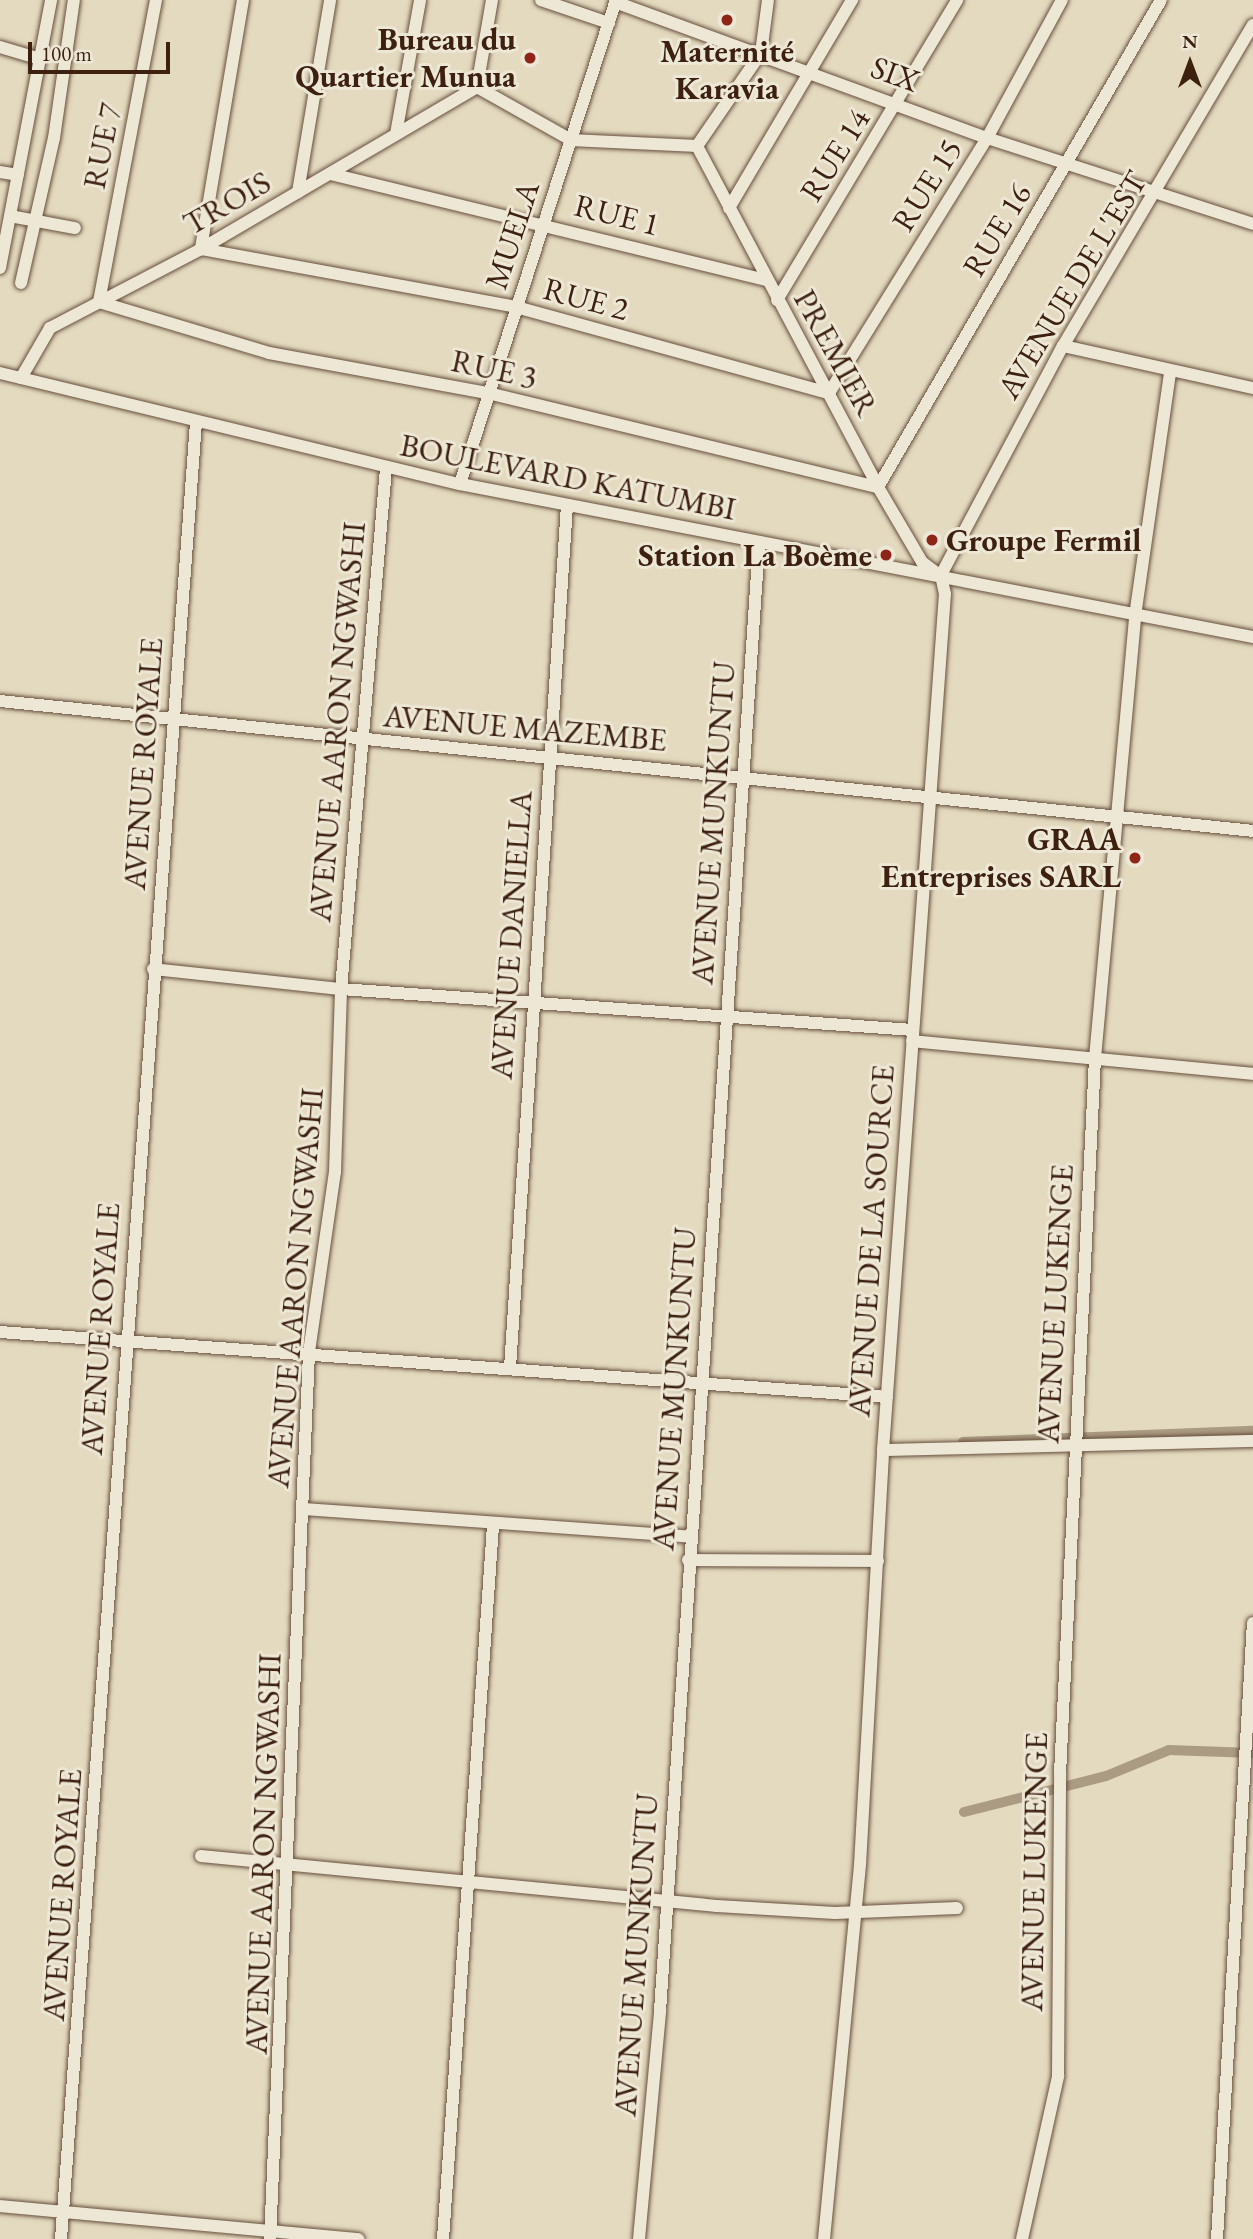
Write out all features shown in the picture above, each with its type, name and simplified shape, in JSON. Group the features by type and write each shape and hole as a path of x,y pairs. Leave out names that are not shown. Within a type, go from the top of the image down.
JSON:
{"street":[{"path":"0,268 51,0"},
{"path":"21,283 36,222 75,0"},
{"name":"RUE 7","path":"99,302 156,0"},
{"path":"201,249 243,0"},
{"path":"298,192 330,0"},
{"path":"396,134 420,0"},
{"path":"492,0 477,87 571,140 697,146 761,53 768,0"},
{"path":"541,0 608,23"},
{"path":"729,208 813,73 852,0"},
{"name":"RUE 14","path":"777,300 957,0"},
{"name":"RUE 15","path":"830,393 988,138 1062,0"},
{"name":"RUE 16","path":"878,486 1161,0"},
{"name":"MUELA","path":"460,484 615,1"},
{"name":"SIX","path":"615,1 898,102 988,138 1069,162 1253,224"},
{"name":"AVENUE DE L'EST","path":"941,575 1063,346 1157,193 1253,25"},
{"path":"0,47 40,58"},
{"name":"TROIS","path":"21,379 50,328 201,249 477,87"},
{"path":"34,88 58,95"},
{"name":"PREMIER","path":"697,146 878,486 922,562 941,575"},
{"path":"0,172 18,175"},
{"name":"RUE 1","path":"331,174 767,280"},
{"path":"10,216 75,229"},
{"name":"RUE 2","path":"201,249 516,307 830,393"},
{"name":"RUE 3","path":"99,302 269,352 488,393 878,486"},
{"path":"1063,346 1170,372 1253,388"},
{"name":"AVENUE LUKENGE","path":"1022,2239 1058,2076 1060,1774 1095,1058 1135,616 1170,372"},
{"name":"BOULEVARD KATUMBI","path":"0,373 196,424 460,484 1253,637"},
{"name":"AVENUE ROYALE","path":"61,2239 124,1346 196,424"},
{"name":"AVENUE AARON NGWASHI","path":"271,2235 289,1867 309,1352 335,1172 341,989 386,468"},
{"name":"AVENUE DANIELLA","path":"510,1368 531,999 567,505"},
{"name":"AVENUE MUNKUNTU","path":"639,2239 667,1902 689,1537 702,1383 741,775 759,542"},
{"name":"AVENUE DE LA SOURCE","path":"824,2239 855,1912 883,1450 928,794 945,594 941,575"},
{"name":"AVENUE MAZEMBE","path":"0,701 550,759 928,794 1253,831"},
{"path":"153,969 341,989 531,999 726,1017 913,1035 1095,1058 1253,1074"},
{"path":"0,1332 124,1346 309,1352 887,1397"},
{"path":"883,1450 1253,1441"},
{"path":"303,1509 493,1526 689,1537"},
{"path":"443,2239 472,1884 493,1526"},
{"path":"688,1560 878,1561"},
{"path":"1217,2239 1253,1623"},
{"path":"201,1856 289,1867 667,1902 855,1912 957,1908"},
{"path":"0,2206 271,2235 358,2239"}],"waterway":[{"path":"963,1442 1253,1431"},
{"path":"964,1812 1106,1776 1169,1750 1253,1753"}],"place":[{"name":"Maternité Karavia","path":"727,20"},
{"name":"Bureau du Quartier Munua","path":"530,58"},
{"name":"Groupe Fermil","path":"932,540"},
{"name":"Station La Boème","path":"886,555"},
{"name":"GRAA Entreprises SARL","path":"1135,858"}]}
